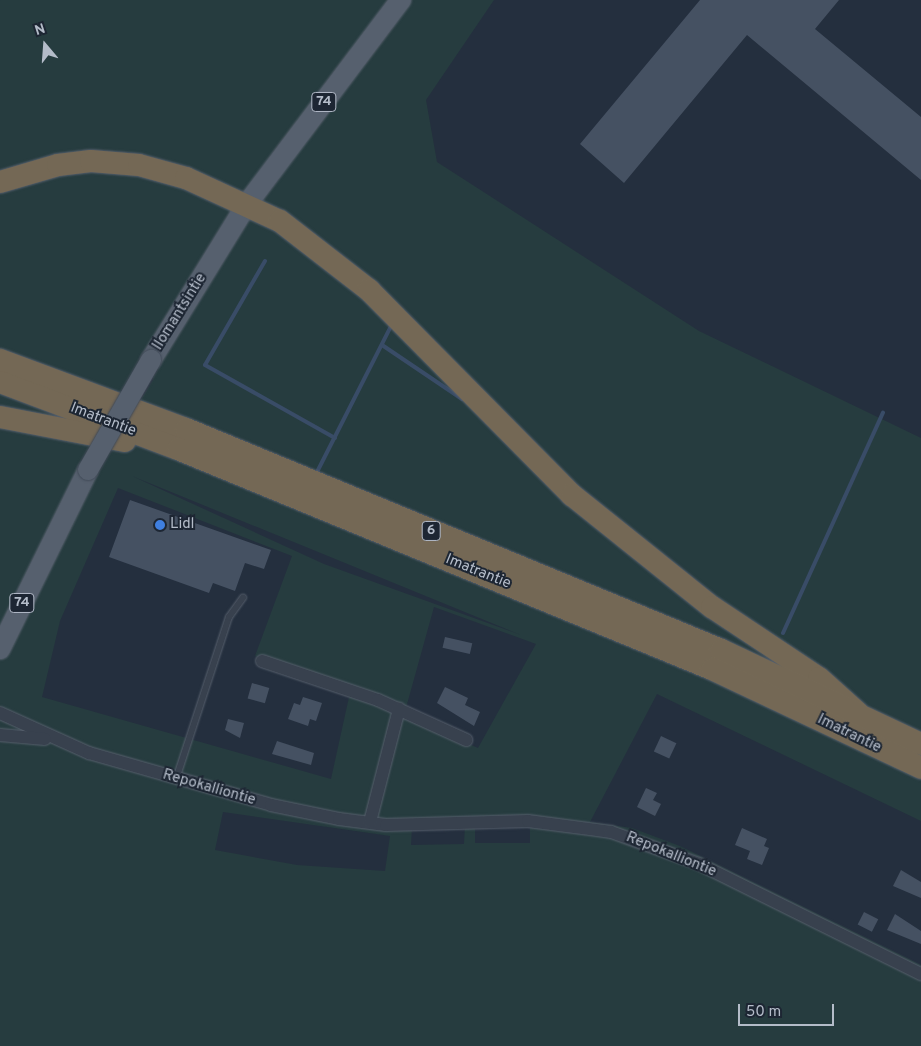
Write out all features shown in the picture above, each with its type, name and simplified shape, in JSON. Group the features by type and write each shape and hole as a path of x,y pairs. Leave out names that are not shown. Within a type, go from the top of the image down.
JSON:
{"highway":[{"path":"0,182 58,165 91,161 138,165 186,178 247,204 280,221 369,290 524,448 623,538 750,636 818,678 858,713"},
{"name":"Imatrantie","path":"0,360 186,429 721,650 921,744"},
{"name":"Imatrantie","path":"0,382 178,449 712,669 921,768"},
{"path":"0,417 178,449"}],"main road":[{"name":"Ilomantsintie","path":"0,650 88,470 151,360 247,204 401,0"}],"street":[{"path":"262,661 399,709 466,740"},
{"path":"370,822 399,709"},
{"name":"Repokalliontie","path":"0,713 52,740 271,806 370,822 528,821 611,832 699,864 921,974"},
{"name":"Repokalliontie","path":"0,735 52,740"}],"lane":[{"path":"176,778 228,617 243,598"}],"green space":[{"path":"0,0 494,0 426,100 437,162 699,331 921,438 921,821 657,694 590,822 632,828 680,846 921,965 921,1046 0,1046 0,659 101,463 153,380 150,367 254,203 144,158 0,173","holes":["132,476 521,635 324,564","118,488 292,556 255,656 351,688 331,779 42,697 60,621","434,607 536,644 478,748 404,715","223,812 390,836 385,871 297,865 215,850","465,824 464,844 411,845 412,827","530,824 530,843 475,843 475,825"]},
{"path":"137,170 238,205 98,432 0,414 0,189 58,171"},
{"path":"0,421 96,439 0,638"}],"building":[{"path":"700,0 839,0 815,29 921,117 921,180 747,35 624,183 580,144"},
{"name":"Lidl","path":"130,500 271,550 264,569 245,563 235,591 213,583 209,593 109,557"},
{"path":"445,637 472,643 470,654 443,648"},
{"path":"252,683 269,688 265,703 248,698"},
{"path":"445,687 468,698 465,705 480,712 474,726 437,703"},
{"path":"303,697 322,703 316,721 310,719 308,726 288,719 294,703 300,705"},
{"path":"228,719 244,723 240,738 225,730"},
{"path":"661,736 676,743 669,759 654,751"},
{"path":"277,741 314,753 311,765 272,754"},
{"path":"646,788 657,793 653,800 661,804 655,816 637,807"},
{"path":"742,828 767,839 764,846 769,848 762,865 747,859 750,851 735,845"},
{"path":"901,870 921,882 921,898 893,886"},
{"path":"864,912 878,919 872,932 858,924"},
{"path":"895,914 921,931 921,944 887,930"}],"waterway":[{"path":"265,261 205,365 335,438"},
{"path":"316,474 392,324"},
{"path":"382,345 462,399"},
{"path":"783,633 883,413"}],"place":[{"name":"Lidl","path":"160,525"}]}
